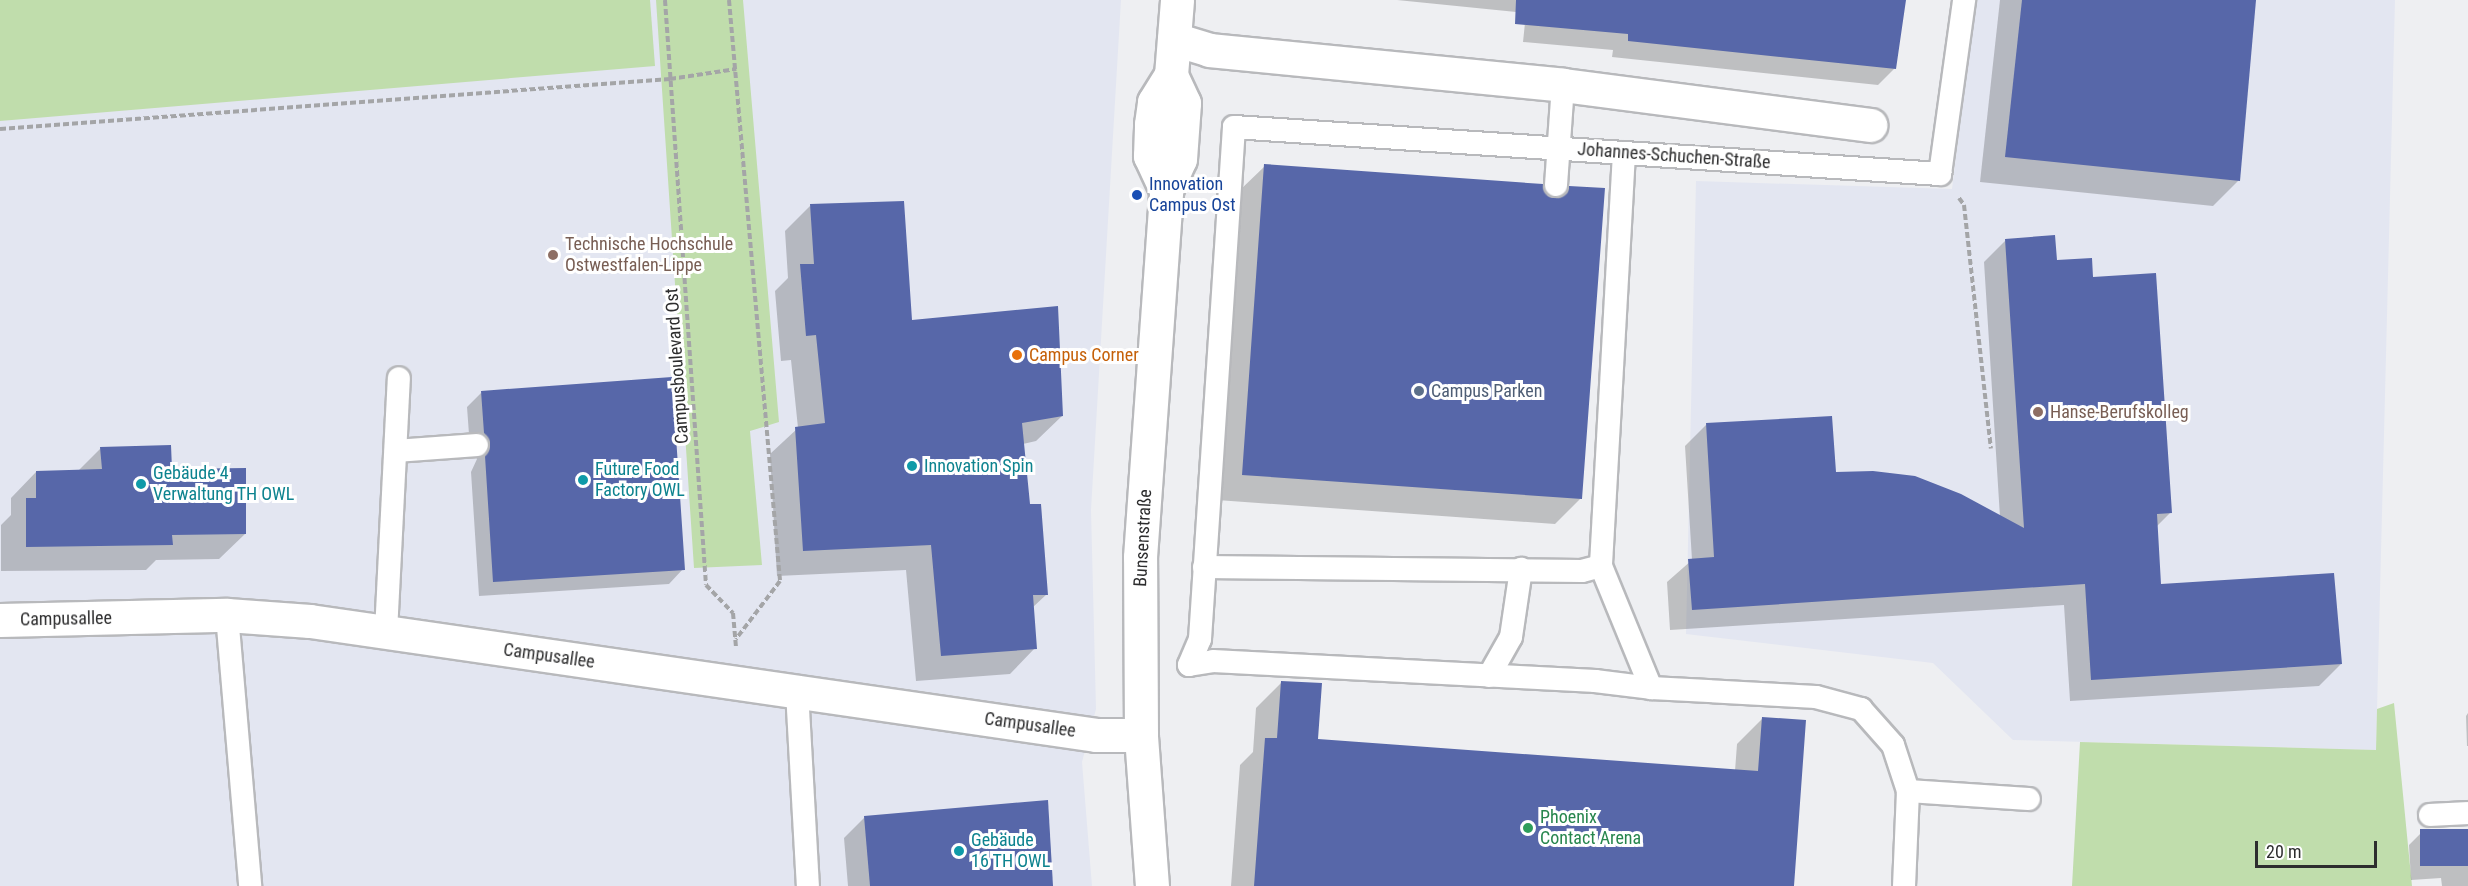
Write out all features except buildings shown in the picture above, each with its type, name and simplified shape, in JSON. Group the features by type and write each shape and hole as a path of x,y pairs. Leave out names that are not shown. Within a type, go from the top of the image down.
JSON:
{"street":[{"name":"Bunsenstraße","path":"1152,886 1141,735 1140,557 1166,190 1150,156 1154,102 1171,75 1177,0"},
{"path":"1174,39 1209,50 1563,85 1870,125"},
{"name":"Campusallee","path":"0,620 227,615 310,621 1096,735 1141,735"}],"lane":[{"path":"1940,174 1964,0"},
{"path":"1556,185 1563,85"},
{"name":"Johannes-Schuchen-Straße","path":"1204,567 1234,127 1940,174"},
{"path":"1624,153 1601,566 1651,688"},
{"path":"386,632 399,378"},
{"path":"396,451 477,445"},
{"path":"1601,566 1582,571 1204,567 1200,639 1189,665 1213,661 1595,681 1651,688 1816,697 1861,709 1893,745 1908,791 1904,886"},
{"path":"1489,676 1511,637 1521,569"},
{"path":"227,615 250,886"},
{"path":"797,691 808,886"},
{"path":"1908,791 2029,800"},
{"path":"2430,815 2468,813"}],"path":[{"name":"Campusboulevard Ost","path":"665,0 706,585 733,613 737,683"},
{"path":"729,0 780,581 736,639"},
{"path":"0,129 670,79 736,69"},
{"path":"1940,174 1964,206 1991,449"}],"shaded area":[{"name":"Technische Hochschule Ostwestfalen-Lippe","path":"0,0 1121,0 1091,510 1096,709 1082,762 1092,886 0,886"},
{"name":"Hanse-Berufskolleg","path":"1975,0 2395,0 2376,750 2013,740 1933,663 1686,634 1696,181 1952,189"}],"green space":[{"path":"0,0 650,0 655,66 0,121"},
{"path":"656,0 743,0 779,422 750,431 762,565 694,568"},
{"path":"2394,703 2412,886 2072,886 2080,742 2376,750 2377,709"}],"place":[{"name":"Innovation Campus Ost","path":"1137,195"},
{"name":"Technische Hochschule Ostwestfalen-Lippe","path":"553,255"},
{"name":"Campus Corner","path":"1017,355"},
{"name":"Campus Parken","path":"1419,391"},
{"name":"Hanse-Berufskolleg","path":"2038,412"},
{"name":"Innovation Spin","path":"912,466"},
{"name":"Future Food Factory OWL","path":"583,480"},
{"name":"Gebäude 4 Verwaltung TH OWL","path":"141,484"},
{"name":"Phoenix Contact Arena","path":"1528,828"},
{"name":"Gebäude 16 TH OWL","path":"959,851"}]}
